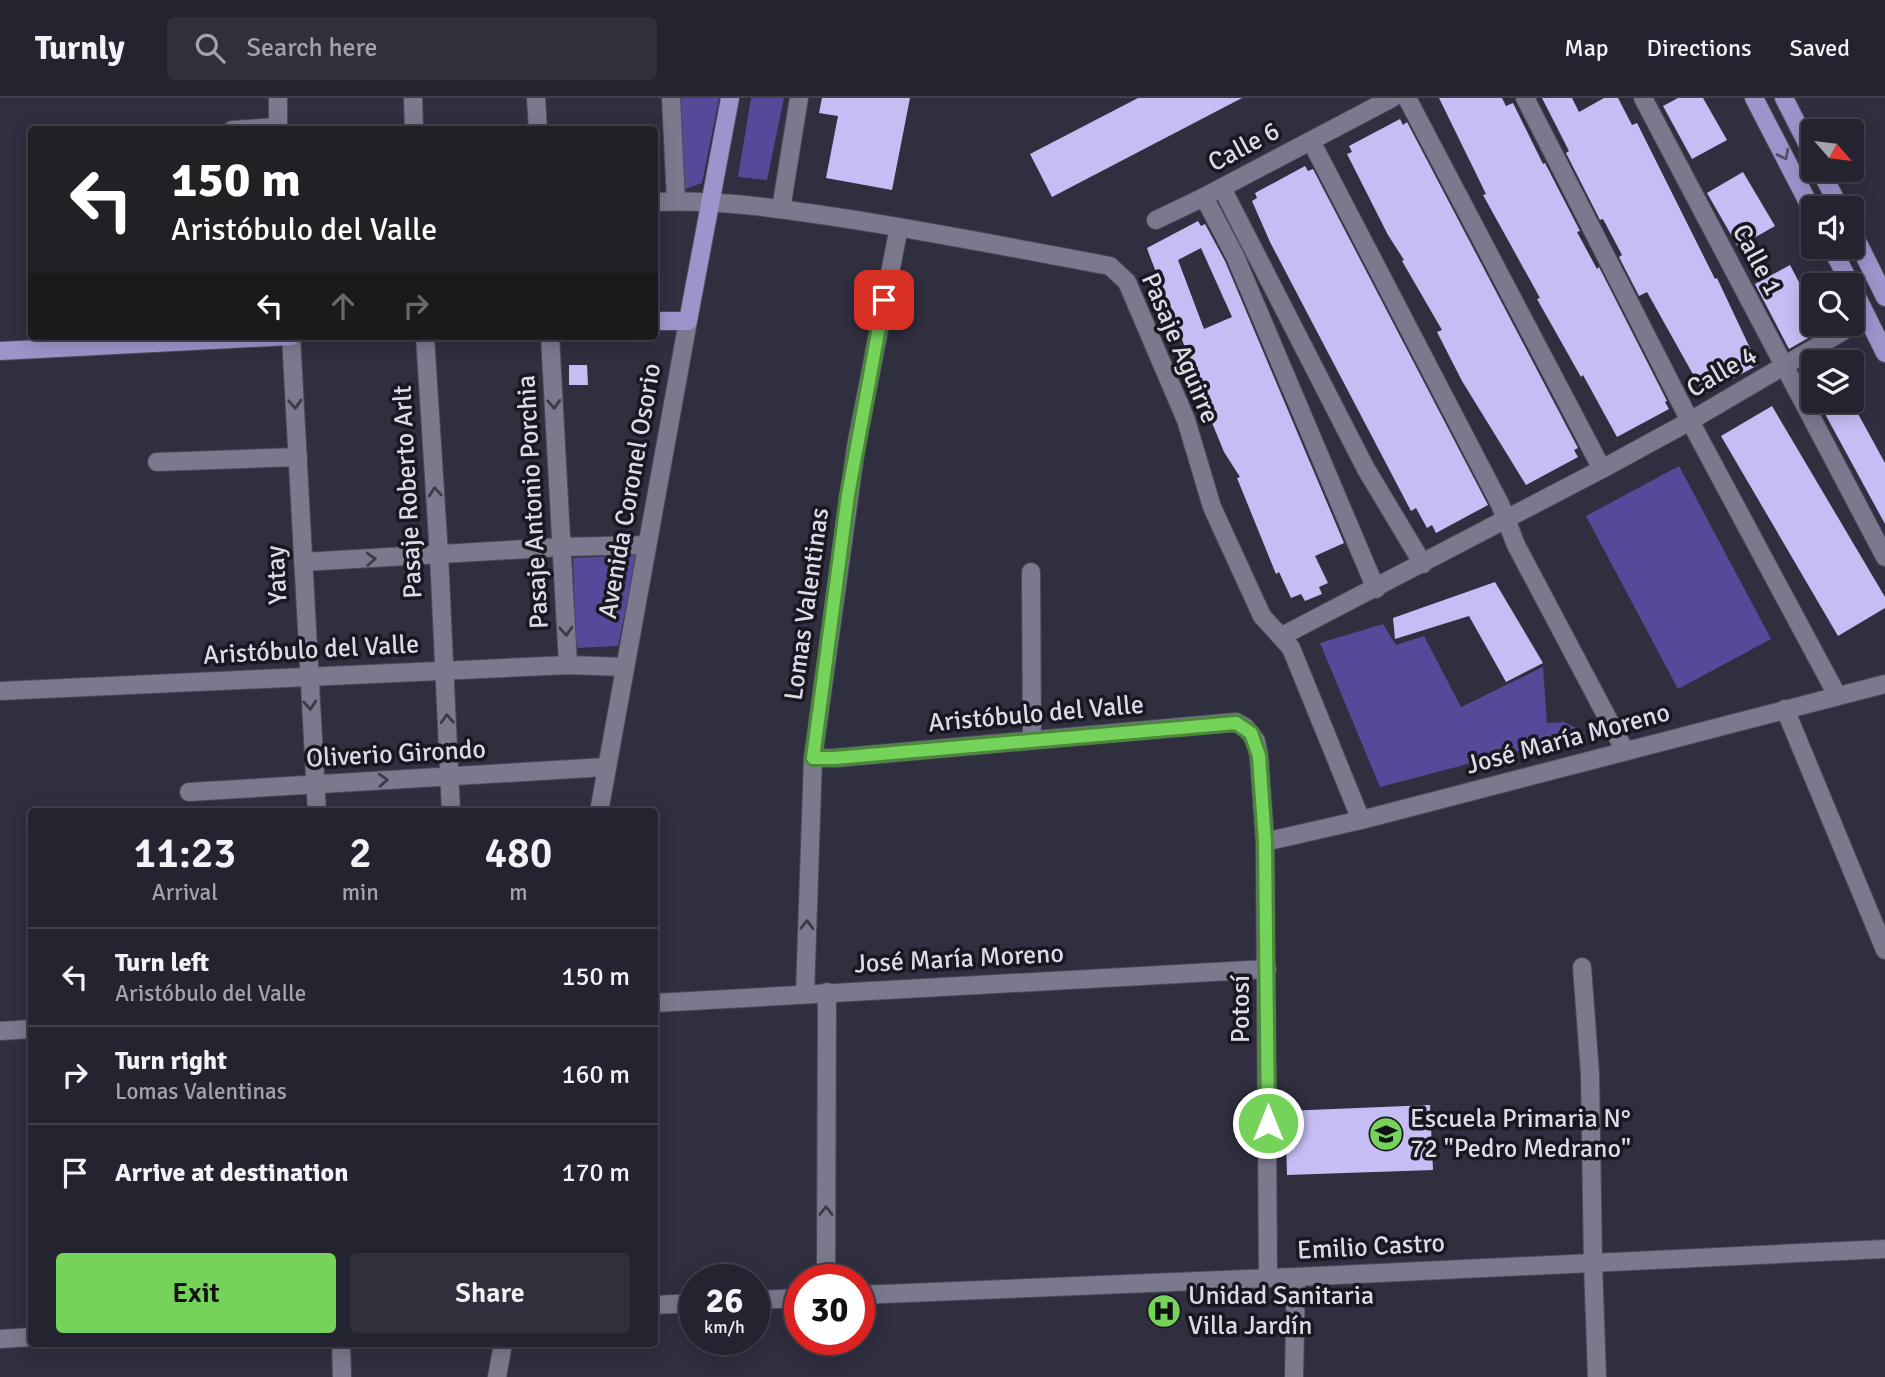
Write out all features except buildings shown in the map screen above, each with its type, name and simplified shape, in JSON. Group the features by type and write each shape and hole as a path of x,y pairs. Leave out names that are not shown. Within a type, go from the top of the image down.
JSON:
{"main road":[{"name":"Avenida Coronel Osorio","path":"688,321 730,98"},
{"path":"1754,98 1805,196"},
{"path":"1784,98 1801,131"},
{"path":"1864,255 1885,297"},
{"path":"1864,311 1885,353"},
{"path":"658,321 688,321"},
{"path":"0,351 213,340"}],"street":[{"path":"278,98 278,126"},
{"path":"413,98 414,126"},
{"path":"536,98 538,126"},
{"path":"671,98 676,201"},
{"path":"781,209 799,98"},
{"name":"Calle 6","path":"1156,220 1392,98"},
{"path":"1407,98 1602,469"},
{"path":"1525,98 1690,421 1837,695"},
{"name":"Calle 1","path":"1643,98 1885,557"},
{"path":"1311,141 1500,503 1516,545 1625,751"},
{"path":"1222,188 1367,469 1423,564"},
{"path":"1204,197 1234,256 1376,589"},
{"name":"Pasaje Aguirre","path":"658,202 711,202 781,209 899,227 1110,266 1120,274 1127,282 1175,392 1212,507 1262,616 1291,648 1361,820"},
{"name":"Lomas Valentinas","path":"805,993 813,758 852,471 899,227"},
{"name":"Calle 4","path":"1282,636 1602,469 1690,421 1867,317"},
{"name":"Avenida Coronel Osorio","path":"600,808 688,321"},
{"name":"Yatay","path":"291,340 317,808"},
{"name":"Pasaje Roberto Arlt","path":"425,340 451,808"},
{"name":"Pasaje Antonio Porchia","path":"550,340 568,665"},
{"path":"157,462 298,457"},
{"path":"303,562 562,547 647,545"},
{"path":"1031,572 1032,740"},
{"name":"Aristóbulo del Valle","path":"0,691 568,665 624,667"},
{"name":"José María Moreno","path":"1265,842 1361,820 1885,684"},
{"path":"1785,709 1885,950"},
{"name":"Aristóbulo del Valle","path":"813,758 1236,723 1251,733 1256,741"},
{"name":"Potosí","path":"1256,741 1265,842 1268,1278"},
{"name":"Oliverio Girondo","path":"189,792 606,767"},
{"path":"1582,967 1591,1097 1597,1377"},
{"name":"José María Moreno","path":"658,1003 1267,969"},
{"path":"826,1264 827,992"},
{"path":"0,1031 28,1029"},
{"name":"Emilio Castro","path":"875,1294 1885,1249"},
{"path":"1294,1377 1296,1277"},
{"path":"658,1305 679,1304"},
{"path":"0,1339 28,1337"},
{"path":"341,1347 342,1377"},
{"path":"498,1377 503,1347"}],"shaded area":[{"path":"679,98 719,98 702,183 683,190"},
{"path":"751,98 784,98 767,180 738,177"},
{"path":"1679,466 1771,639 1678,689 1586,516"},
{"path":"637,555 618,646 576,648 573,558"},
{"path":"1383,624 1396,645 1424,636 1461,707 1543,667 1547,723 1564,722 1586,733 1380,787 1320,643"}],"place":[{"name":"Escuela Primaria N° 72 \"Pedro Medrano\"","path":"1386,1134"},
{"name":"Unidad Sanitaria Villa Jardín","path":"1164,1311"}],"route":[{"path":"884,300 848,495 813,758 1236,723 1245,727 1256,741 1259,756 1265,842 1268,1123"}]}
